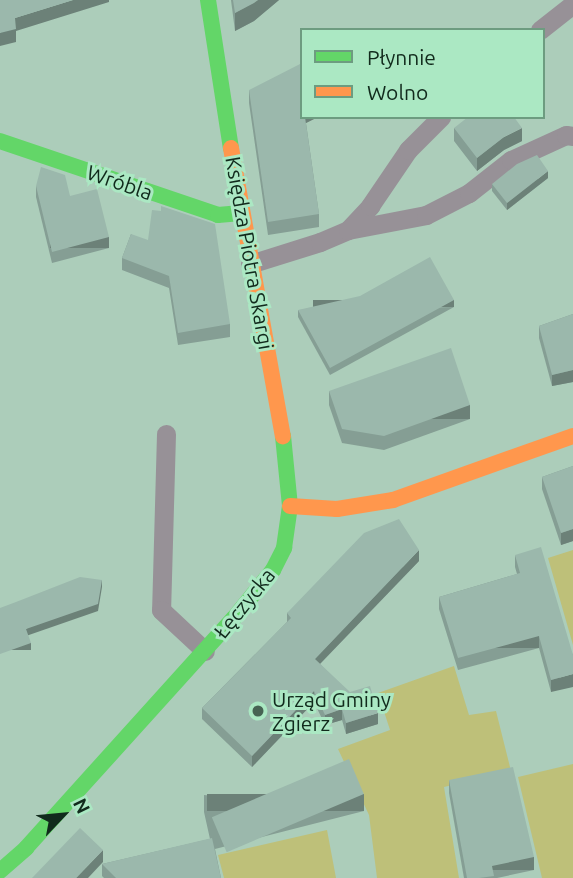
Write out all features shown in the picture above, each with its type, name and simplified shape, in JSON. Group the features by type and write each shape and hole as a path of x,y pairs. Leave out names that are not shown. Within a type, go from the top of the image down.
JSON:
{"street":[{"name":"Księdza Piotra Skargi","path":"208,0 241,213 287,459 290,506"},
{"name":"Wróbla","path":"0,141 218,215 241,213"},
{"path":"290,506 337,509 393,500 573,436"},
{"name":"Łęczycka","path":"0,871 26,848 205,651 273,570 284,548 290,506"}],"lane":[{"path":"543,28 573,4"},
{"path":"348,230 370,206 408,150 439,119"},
{"path":"250,264 320,242 348,230 426,215 469,193 511,160 566,135 573,136"},
{"path":"166,434 161,610 205,651"}],"green space":[{"path":"573,550 573,645 548,558"},
{"path":"454,666 469,715 496,711 511,771 444,787 459,878 377,878 369,815 338,749 390,730 378,693"},
{"path":"573,764 573,878 542,878 518,777"},
{"path":"327,830 336,878 224,878 218,855"}],"building":[{"path":"0,0 73,0 15,18 16,29 0,33"},
{"path":"233,0 258,0 235,13"},
{"path":"300,64 300,119 305,119 319,214 268,222 249,90"},
{"path":"465,119 515,119 522,128 504,137 477,158 454,128"},
{"path":"537,155 548,171 507,203 492,184 517,164"},
{"path":"41,167 65,175 70,196 97,189 109,237 52,252 36,186"},
{"path":"161,206 215,224 230,324 178,333 169,276 122,258 131,234 148,240 152,210 161,211"},
{"path":"430,257 454,300 330,368 298,310 360,296"},
{"path":"573,314 573,370 552,375 539,326"},
{"path":"451,348 470,405 384,436 342,429 329,391"},
{"path":"573,466 573,529 561,533 542,477"},
{"path":"399,519 419,550 315,659 350,692 370,686 378,713 346,723 342,709 325,715 314,691 252,756 202,708 291,618 287,613 364,533"},
{"path":"541,547 573,655 573,674 551,680 539,636 458,658 439,597 520,573 515,555"},
{"path":"80,577 102,580 98,604 26,629 31,643 0,654 0,608"},
{"path":"349,759 364,794 227,852 212,817"},
{"path":"513,767 534,857 492,866 494,876 467,878 449,780"},
{"path":"80,828 103,850 76,878 32,878"},
{"path":"212,838 221,878 116,878 102,864"}],"traffic: fast":[{"path":"208,0 231,148"},
{"path":"0,141 218,215 241,213"},
{"path":"0,871 26,848 234,618 273,570 284,548 290,506 283,436"}],"traffic: slow":[{"path":"231,148 283,436"},
{"path":"290,506 337,509 393,500 573,436"}],"place":[{"name":"Urząd Gminy Zgierz","path":"258,711"}]}
